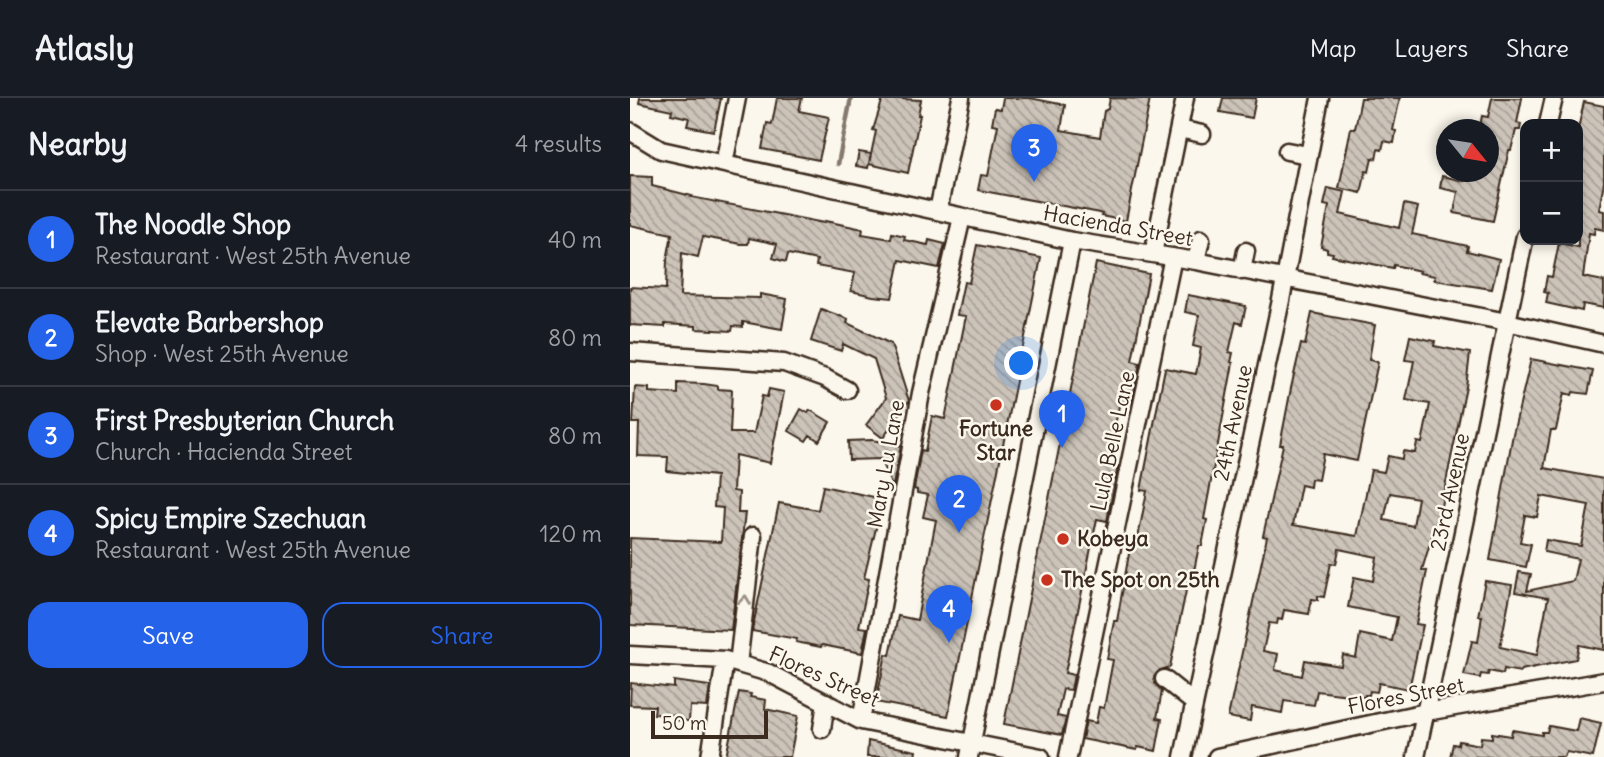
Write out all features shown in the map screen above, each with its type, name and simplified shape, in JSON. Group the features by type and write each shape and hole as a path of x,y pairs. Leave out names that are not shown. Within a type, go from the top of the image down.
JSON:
{"street":[{"path":"724,164 737,98"},
{"path":"938,211 961,98"},
{"path":"1153,254 1185,98"},
{"name":"24th Avenue","path":"1182,757 1320,98"},
{"path":"1549,119 1554,98"},
{"path":"1179,129 1202,134"},
{"name":"Hacienda Street","path":"630,131 661,150 962,217 1507,322 1604,344"},
{"path":"1287,151 1308,155"},
{"name":"Mary Lu Lane","path":"861,721 920,393 962,217"},
{"path":"1196,261 1201,239"},
{"path":"971,750 1072,240"},
{"name":"23rd Avenue","path":"1416,757 1523,245"},
{"path":"1242,271 1245,251"},
{"name":"Lula Belle Lane","path":"1068,757 1173,257"},
{"path":"630,352 784,363 825,378 847,390"},
{"path":"710,757 731,662 752,537"},
{"name":"Flores Street","path":"630,655 731,662 769,673 861,721 971,750 1041,757"},
{"path":"1164,679 1194,703"},
{"name":"Flores Street","path":"1217,757 1426,712 1604,681"},
{"path":"822,729 826,702"}],"building":[{"path":"640,98 721,98 714,131 687,126 689,118 671,114 672,110 639,103"},
{"path":"777,98 802,98 799,111 829,117 819,160 762,149 767,123 772,124"},
{"path":"883,98 921,100 908,173 869,164 876,131 873,130"},
{"path":"1003,98 1030,98 1065,105 1061,130 1100,137 1104,111 1108,109 1110,98 1150,99 1126,221 1101,216 1102,214 1095,212 978,190 981,175 988,176 998,125 992,124 995,108 1001,109"},
{"path":"1223,98 1256,98 1252,118 1220,112"},
{"path":"1361,98 1400,98 1393,130 1396,131 1394,143 1384,141 1382,150 1378,149 1376,159 1372,158 1361,193 1339,188 1351,128 1355,129"},
{"path":"1492,98 1522,98 1517,123 1520,124 1520,130 1516,130 1509,150 1493,221 1454,213 1458,192 1440,188 1441,182 1499,182 1499,119 1481,119 1482,116 1488,117"},
{"path":"1584,102 1604,106 1604,182 1599,210 1604,211 1604,230 1595,228 1594,234 1589,233 1583,277 1604,281 1604,308 1583,304 1582,311 1546,303 1548,293 1544,292 1547,276 1552,277 1559,245 1583,245 1583,119 1580,119"},
{"path":"859,152 871,154 868,168 856,166"},
{"path":"630,176 652,177 652,186 691,197 863,229 862,234 891,239 892,233 905,236 904,240 928,245 929,240 945,244 939,268 900,260 892,298 873,296 851,291 855,273 816,266 817,260 788,254 786,262 773,258 777,244 749,238 748,244 741,244 703,237 698,257 682,253 680,296 760,298 760,294 787,299 782,329 743,322 743,327 733,326 732,331 665,324 665,327 630,325 630,287 666,289 667,260 672,234 630,225"},
{"path":"1328,188 1345,192 1340,214 1399,228 1404,204 1418,207 1412,234 1468,246 1467,251 1499,259 1492,289 1434,280 1435,276 1394,265 1393,268 1332,256 1333,253 1321,247 1329,206 1324,205"},
{"path":"977,245 1041,258 948,716 876,702 886,654 890,655 898,616 917,620 936,520 923,517 928,495 917,493 914,489 921,450 925,451 932,416 945,419 966,316 957,315 964,282 969,283"},
{"path":"1096,263 1149,274 1132,361 1140,363 1132,403 1120,401 1107,464 1118,466 1107,521 1097,519 1065,673 1074,675 1071,690 1063,689 1057,716 1066,718 1062,735 1004,724"},
{"path":"1188,295 1246,306 1242,324 1236,322 1229,352 1233,353 1233,363 1204,519 1207,520 1202,546 1199,546 1191,586 1187,586 1170,667 1160,670 1154,677 1155,683 1162,691 1157,718 1162,719 1156,751 1138,747 1137,750 1082,739 1086,721 1096,723 1099,707 1104,708 1113,660 1107,659 1114,621 1117,621 1132,537 1138,538 1147,491 1141,490 1165,368 1196,374 1201,348 1193,346 1199,315 1185,312"},
{"path":"821,309 848,319 847,323 891,344 909,401 883,438 866,425 886,398 874,359 843,344 841,351 811,341"},
{"path":"1312,313 1375,325 1369,360 1378,362 1357,461 1323,454 1318,480 1311,479 1310,487 1301,485 1293,525 1357,536 1371,470 1384,472 1388,456 1402,459 1403,451 1415,453 1417,442 1422,443 1430,404 1406,400 1414,361 1405,360 1410,336 1435,341 1434,346 1470,353 1466,387 1441,506 1422,570 1427,571 1416,624 1423,625 1409,689 1379,683 1377,692 1370,691 1365,697 1317,691 1314,705 1284,701 1282,713 1252,707 1250,721 1228,717 1267,537 1263,536 1283,445 1280,445 1291,388 1301,344 1305,345","holes":["1390,493 1418,498 1413,526 1384,520","1339,549 1377,557 1373,581 1354,577 1348,607 1397,617 1392,641 1360,634 1356,658 1343,655 1341,666 1305,660 1302,676 1275,670 1278,654 1263,651 1269,623 1277,624 1278,619 1282,620 1284,610 1309,614 1312,599 1324,597 1331,563 1336,564"]},
{"path":"1531,359 1593,371 1588,394 1564,393 1556,430 1551,430 1544,468 1604,479 1604,650 1579,645 1576,659 1520,672 1504,669 1503,674 1489,671 1488,675 1481,674 1480,678 1464,675 1472,641 1478,642 1482,616 1478,616 1485,581 1512,585 1500,647 1537,655 1548,598 1515,592 1519,572 1531,574 1527,591 1573,581 1578,559 1544,552 1546,540 1581,546 1589,505 1541,496 1537,517 1525,515 1520,542 1531,544 1526,567 1490,560 1513,434"},
{"path":"678,383 704,384 732,390 730,433 754,433 762,396 767,397 769,389 784,392 770,463 735,455 733,491 739,492 738,513 745,513 731,630 630,625 630,538 721,542 723,508 714,507 716,476 667,471 668,457 638,456 639,423 633,423 635,387 649,388 649,392 678,394"},
{"path":"801,409 808,413 810,410 830,422 819,441 810,435 806,441 789,431"},
{"path":"872,440 901,446 893,485 880,459 849,460 848,441"},
{"path":"823,486 883,499 864,578 869,579 859,627 867,628 862,653 796,642 797,639 752,631 779,503 818,510"},
{"path":"674,681 710,686 707,707 690,706 689,721 672,720 673,715 654,714 655,706 630,705 631,683 674,688"},
{"path":"739,692 766,700 765,709 798,716 790,757 726,757"},
{"path":"1579,718 1601,723 1593,757 1567,752 1563,757 1450,757 1453,744 1458,745 1459,741 1480,745 1481,737 1492,738 1492,733 1511,736 1512,730 1542,735 1542,732 1547,732 1549,726 1576,731"},
{"path":"868,741 916,751 915,757 867,757"}],"waterway":[{"path":"838,164 851,98"}],"place":[{"name":"First Presbyterian Church","path":"1034,182"},
{"name":"Fortune Star","path":"996,405"},
{"name":"The Noodle Shop","path":"1062,448"},
{"name":"Elevate Barbershop","path":"959,533"},
{"name":"Kobeya","path":"1063,539"},
{"name":"The Spot on 25th","path":"1047,580"},
{"name":"Spicy Empire Szechuan","path":"949,643"}]}
